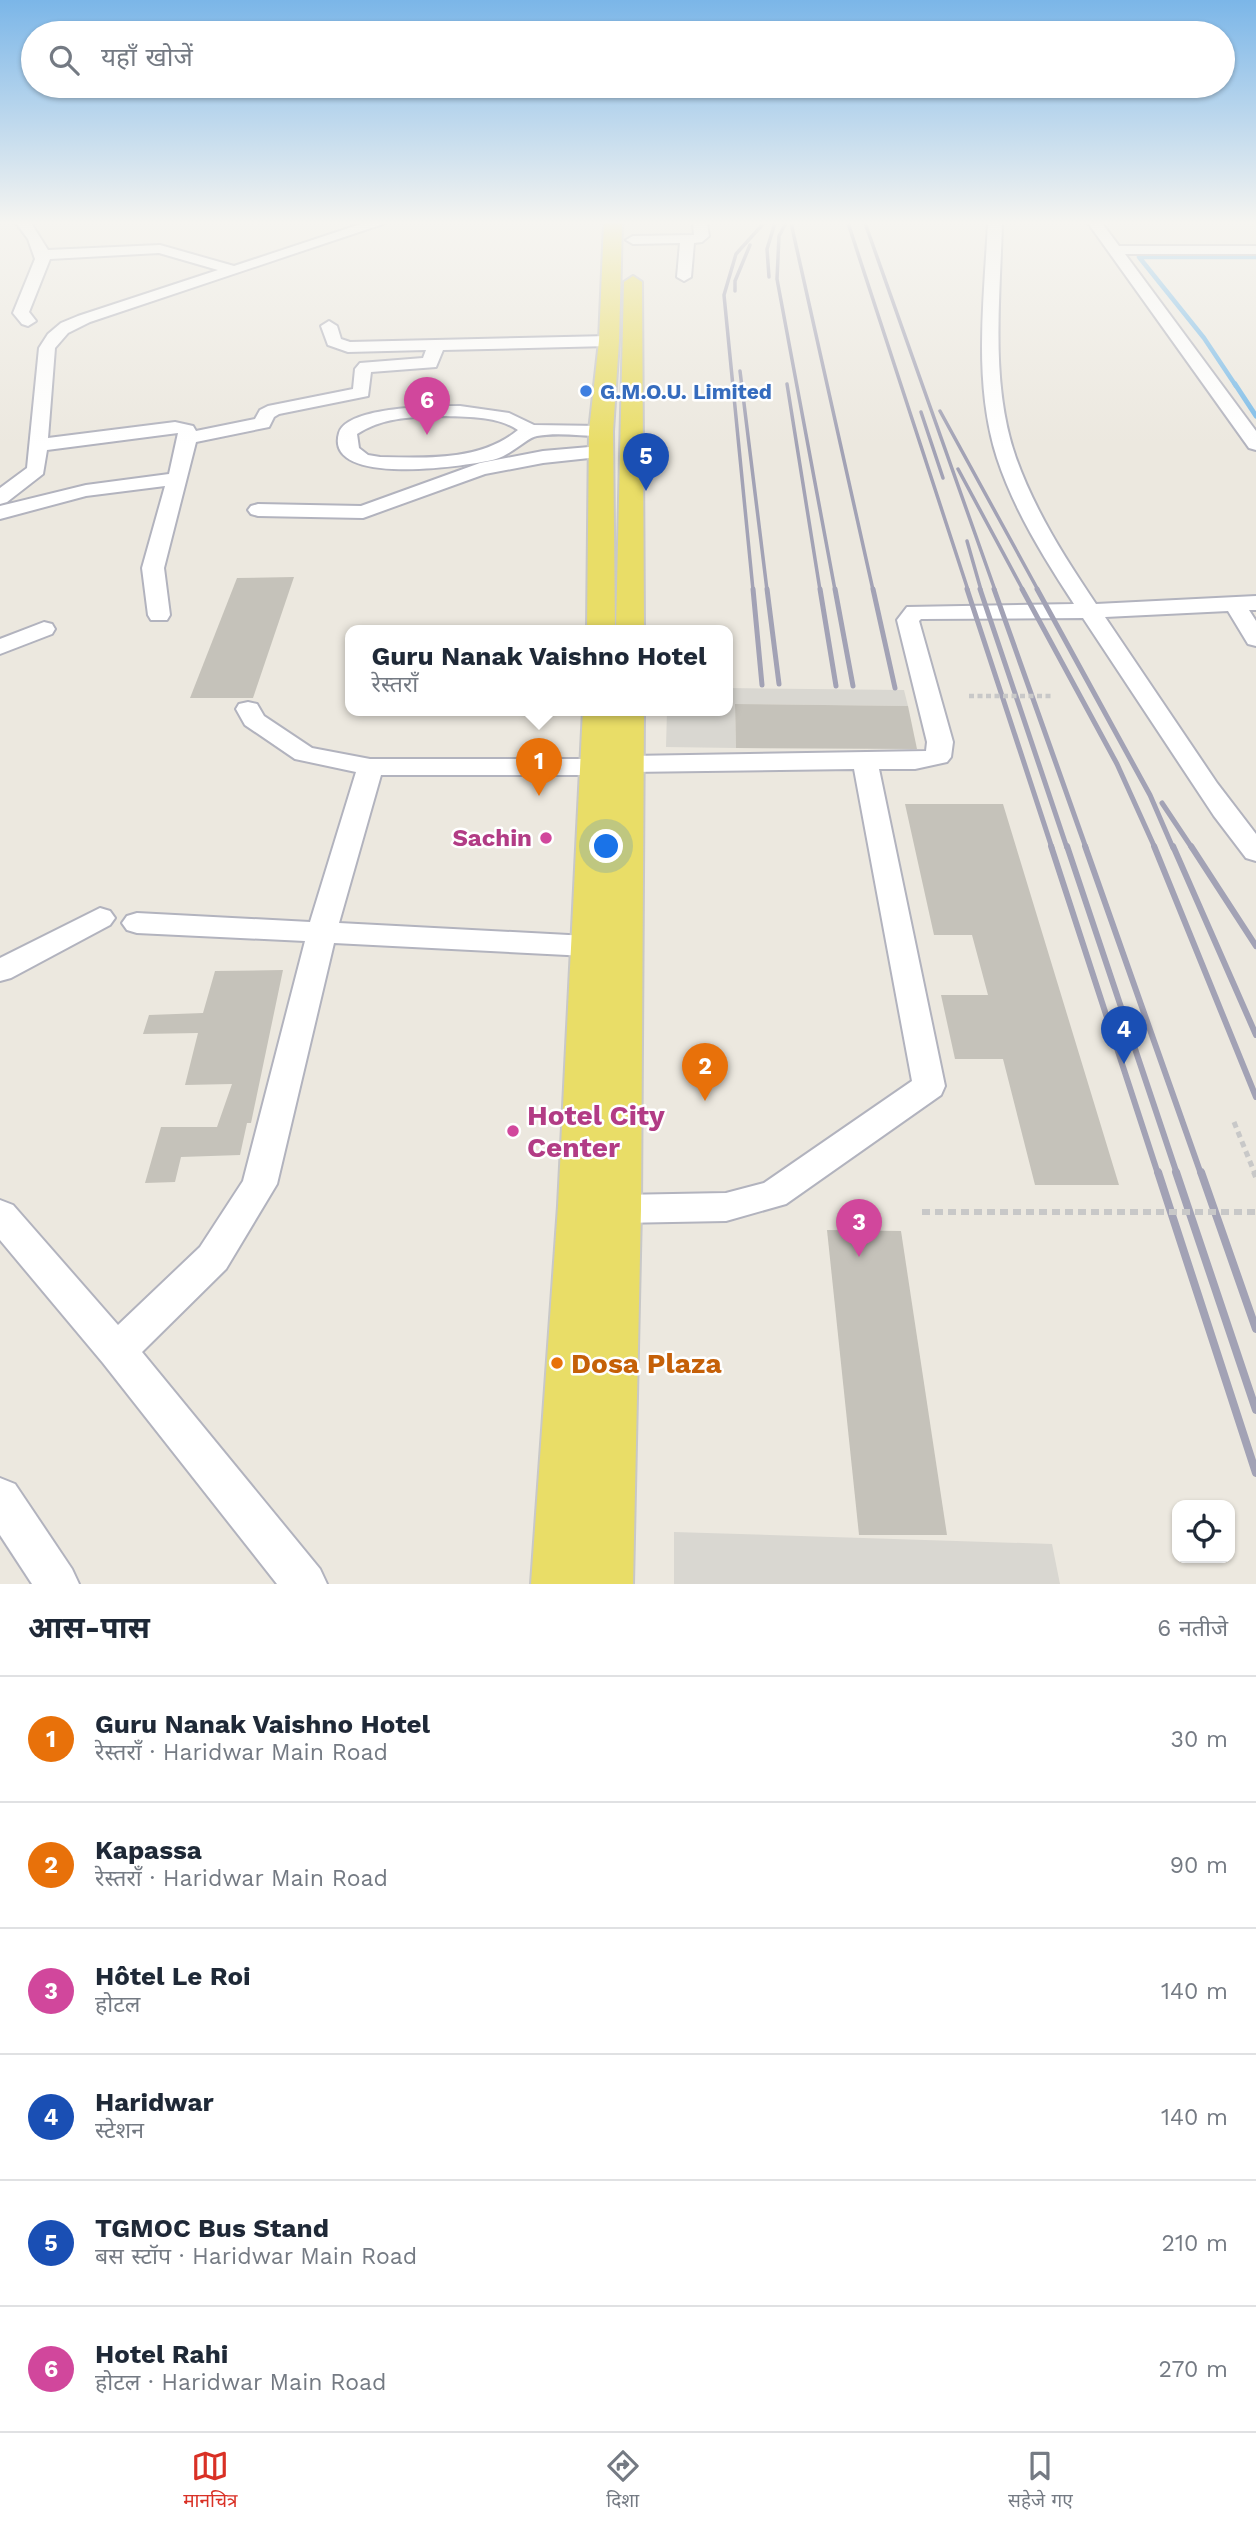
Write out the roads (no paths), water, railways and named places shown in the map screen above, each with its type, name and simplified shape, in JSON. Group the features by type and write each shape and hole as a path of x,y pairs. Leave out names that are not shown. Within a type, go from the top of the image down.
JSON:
{"main road":[{"path":"619,297 630,625"},
{"path":"601,625 601,442 608,341 621,315 624,297"},
{"path":"600,716 612,765 608,947 619,1209 605,1584"},
{"path":"612,765 627,716"},
{"path":"559,1584 580,1206 608,947"}],"street":[{"path":"28,297 21,313 28,321"},
{"path":"0,498 36,470 47,348 52,337 63,328 84,318 149,297"},
{"path":"990,297 989,350 1001,437 1033,518 1220,808 1256,852"},
{"path":"1150,297 1256,444"},
{"path":"9,325 28,321 63,328"},
{"path":"329,326 334,342 348,347 608,341"},
{"path":"188,438 263,423 266,414 274,410 362,392 363,369 366,367 429,363 436,345"},
{"path":"530,430 499,453 470,459 377,464 354,457 348,448 348,432 357,425 385,415 402,413 497,415 523,422 530,430 601,442"},
{"path":"40,446 175,427 187,430 188,438 153,568 159,615"},
{"path":"258,510 363,512 480,469 601,442"},
{"path":"0,513 48,497 114,485 175,479"},
{"path":"0,498 48,497"},
{"path":"247,709 254,720 304,754 370,767 915,761 937,757 940,742 908,620 915,612 1091,611 1245,603 1256,639"},
{"path":"0,646 44,629"},
{"path":"619,1209 726,1207 774,1194 929,1086 865,762"},
{"path":"117,1351 213,1258 260,1184 323,932 370,767"},
{"path":"0,971 100,918"},
{"path":"137,923 608,947"},
{"path":"0,1215 117,1351 305,1584"},
{"path":"0,1498 57,1584"}],"waterway":[{"path":"1171,297 1204,338 1236,386"},
{"path":"1235,384 1256,416"}],"railway":[{"path":"724,297 753,590"},
{"path":"780,297 835,590"},
{"path":"808,297 873,590"},
{"path":"872,297 968,590"},
{"path":"891,297 995,590"},
{"path":"740,371 767,590"},
{"path":"787,384 820,590"},
{"path":"940,411 1038,590"},
{"path":"921,412 943,478"},
{"path":"958,469 1023,590"},
{"path":"967,541 981,590"},
{"path":"753,589 762,685"},
{"path":"767,589 779,684"},
{"path":"820,589 836,686"},
{"path":"835,589 853,686"},
{"path":"873,589 895,688"},
{"path":"967,589 1052,848"},
{"path":"980,589 1067,848"},
{"path":"994,589 1086,848"},
{"path":"1022,589 1117,764 1155,848"},
{"path":"1037,589 1150,795 1173,848"},
{"path":"1162,803 1192,848"},
{"path":"1051,846 1158,1174"},
{"path":"1067,846 1177,1174"},
{"path":"1085,846 1201,1174"},
{"path":"1154,846 1256,1097"},
{"path":"1173,846 1256,1035"},
{"path":"1191,846 1256,946"},
{"path":"1158,1172 1256,1473"},
{"path":"1176,1172 1256,1410"},
{"path":"1201,1172 1256,1329"}],"place":[{"name":"G.M.O.U. Limited","path":"586,391"},
{"name":"Hotel Rahi","path":"427,435"},
{"name":"TGMOC Bus Stand","path":"646,491"},
{"name":"Guru Nanak Vaishno Hotel","path":"539,796"},
{"name":"Sachin","path":"546,838"},
{"name":"Haridwar","path":"1124,1064"},
{"name":"Kapassa","path":"705,1101"},
{"name":"Hotel City Center","path":"513,1131"},
{"name":"Hôtel Le Roi","path":"859,1257"},
{"name":"Dosa Plaza","path":"557,1363"}]}
